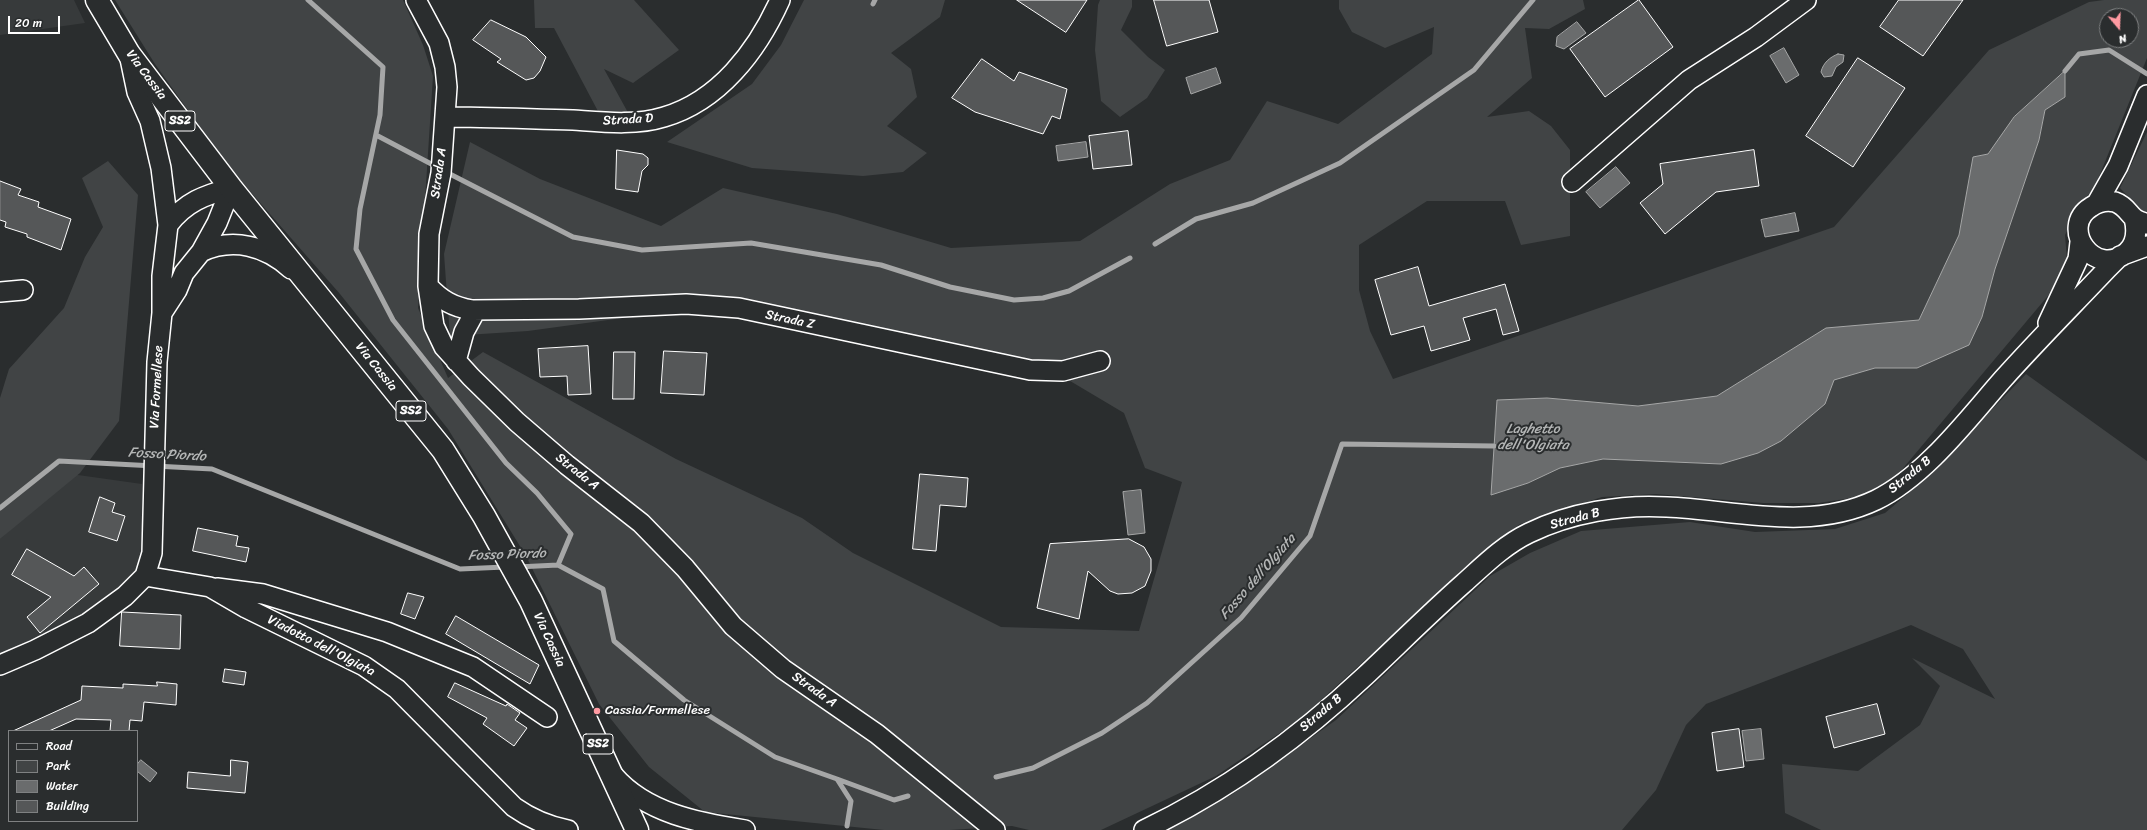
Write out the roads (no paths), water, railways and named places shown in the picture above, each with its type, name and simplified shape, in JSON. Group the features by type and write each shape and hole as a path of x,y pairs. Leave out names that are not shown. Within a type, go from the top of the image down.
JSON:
{"main road":[{"name":"Via Cassia","path":"97,0 129,54 231,188 443,450 499,542 531,601 612,773 637,830"}],"street":[{"name":"Strada A","path":"416,0 439,43 445,67 447,87 441,167 429,234 428,286 434,326 440,341 456,361 541,443 641,523 685,568 733,626 784,669 877,734 989,828"},
{"name":"Strada D","path":"445,117 620,122 650,120 676,113 712,92 738,68 762,36 780,0"},
{"path":"1572,182 1689,80 1756,37 1806,0"},
{"name":"Via Formellese","path":"0,665 35,650 88,623 125,596 145,576 152,553 157,362 162,313 162,276 168,225 161,168 150,121 137,92 129,54"},
{"path":"2118,166 2122,200 2136,218 2136,236 2133,244 2120,256 2102,259 2093,256 2080,242 2079,224 2082,215 2096,203 2118,166 2147,94"},
{"path":"168,225 176,214 195,200 231,188"},
{"path":"162,313 177,290 184,273 201,252 222,213 231,188"},
{"path":"2096,203 2114,202 2136,218"},
{"name":"Strada B","path":"2040,339 2078,259 2080,242"},
{"path":"201,252 210,247 238,244 262,249 287,265 312,287"},
{"name":"Strada B","path":"1144,830 1182,812 1255,767 1362,679 1498,553 1528,533 1568,520 1626,507 1666,506 1782,518 1831,514 1875,501 1894,490 1931,458 2040,339 2120,256 2147,246"},
{"name":"Strada Z","path":"428,286 443,300 451,305 476,310 709,304 738,308 1036,370 1063,371 1100,361"},
{"path":"0,292 23,290"},
{"path":"456,361 464,332 476,310"},
{"name":"Viadotto dell'Olgiata","path":"145,576 210,587 246,608 364,666 397,689 514,807 528,818 542,824 568,830"},
{"path":"210,587 263,594 394,634 473,667 547,717"},
{"path":"612,773 630,792 652,805 696,820 745,830"}],"water":[{"path":"1577,22 1586,33 1564,49 1556,46 1557,37"},
{"path":"1784,48 1799,75 1786,83 1770,56"},
{"path":"1838,54 1844,55 1843,62 1836,67 1832,76 1824,77 1821,72 1823,66 1832,57"},
{"path":"1216,68 1221,83 1191,94 1186,78"},
{"name":"Laghetto dell'Olgiata","path":"2065,71 2065,97 2045,110 2039,140 1995,269 1982,317 1969,345 1917,368 1875,368 1834,380 1825,404 1781,441 1758,453 1721,464 1603,459 1560,468 1528,483 1491,495 1497,400 1547,398 1638,406 1717,396 1826,328 1919,320 1959,235 1973,157 1988,154 2014,117"},
{"path":"1086,142 1088,157 1058,161 1056,146"},
{"path":"1616,167 1630,183 1600,208 1586,192"},
{"path":"1795,213 1799,231 1765,237 1761,220"},
{"path":"1141,490 1145,533 1128,535 1123,492"},
{"path":"1761,729 1764,759 1746,761 1742,731"},
{"path":"141,760 157,773 150,782 138,772 138,764"}],"waterway":[{"path":"308,0 383,67 380,115 360,209 356,249 393,320 506,463 537,493 571,534 558,565"},
{"path":"873,4 875,0"},
{"path":"1155,244 1196,219 1253,203 1340,163 1474,70 1533,0"},
{"name":"Fosso dell’Olgiata","path":"2065,71 2079,54 2109,50 2147,74"},
{"path":"376,135 437,167"},
{"path":"444,171 573,237 642,250 751,243 881,265 950,287 1014,300 1043,298 1069,291 1130,258"},
{"name":"Fosso dell’Olgiata","path":"996,777 1033,768 1102,733 1147,703 1241,618 1310,536 1342,444 1494,446"},
{"name":"Fosso Piordo","path":"0,508 59,461 212,469 460,569 505,567"},
{"name":"Fosso Piordo","path":"517,567 558,565 603,589 614,641 684,700 775,757 837,779 851,801 847,826"},
{"name":"Fosso dell’Olgiata","path":"837,779 894,800 908,796"}],"place":[{"name":"Cassia/Formellese","path":"597,711"}]}
